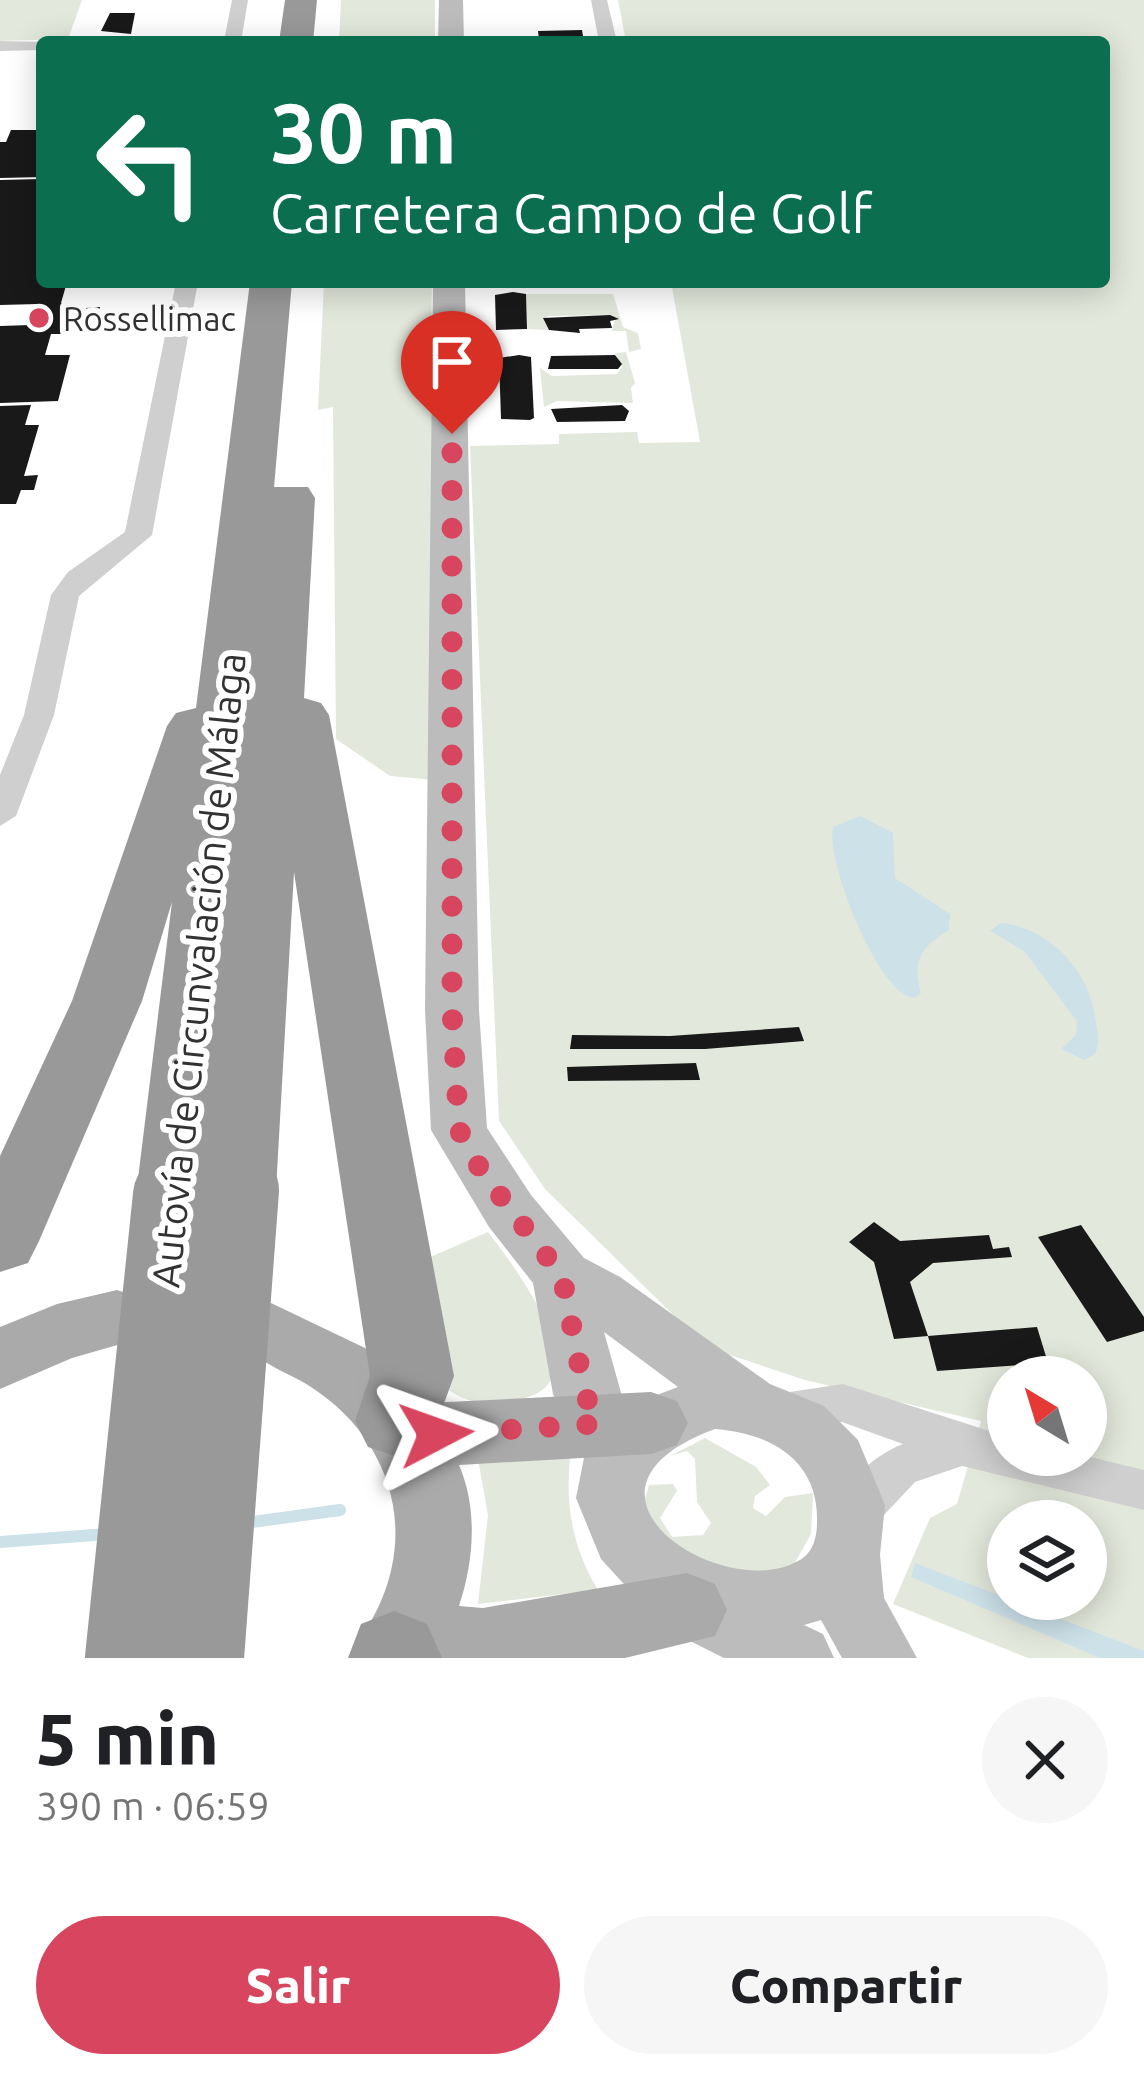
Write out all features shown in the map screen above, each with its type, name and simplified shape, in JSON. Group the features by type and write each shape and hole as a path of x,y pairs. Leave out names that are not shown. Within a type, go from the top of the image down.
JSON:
{"highway":[{"path":"297,36 301,0"},
{"path":"324,36 327,0"},
{"name":"Autovía de Circunvalación de Málaga","path":"257,633 272,288"},
{"name":"Autovía de Circunvalación de Málaga","path":"126,1658 206,1193 257,633 305,288"},
{"path":"0,1241 107,1001 196,730 210,660 257,633 297,678 303,749 412,1376 403,1429"},
{"name":"Autovía de Circunvalación de Málaga","path":"203,1658 206,1193"}],"main road":[{"path":"0,1359 57,1333 117,1318"},
{"path":"271,1332 346,1372 403,1429 427,1465 437,1512 430,1577 396,1653 483,1646 700,1613"},
{"path":"403,1429 622,1435"}],"street":[{"path":"233,36 240,0"},
{"path":"451,0 451,36"},
{"path":"599,0 607,36"},
{"path":"0,46 36,45"},
{"path":"0,816 39,716 65,595 78,578 138,535 186,288"},
{"path":"449,288 452,1010 459,1130 482,1172 562,1276 598,1294 760,1407 804,1427 830,1452 847,1482 850,1606 880,1658"},
{"path":"0,1178 22,1132 75,1073"},
{"path":"562,1276 585,1394 622,1435"},
{"path":"622,1435 681,1408 714,1402 760,1407 843,1403 962,1446 1144,1490"},
{"path":"622,1435 608,1491 610,1526 624,1560 651,1589 798,1658"},
{"path":"700,1613 755,1618 794,1606 825,1584 882,1475 918,1456 962,1446"}],"shaded area":[{"path":"0,0 82,0 69,36 0,41"},
{"path":"341,0 435,0 435,36 339,36"},
{"path":"618,0 1144,0 1144,1658 1028,1658 893,1604 930,1518 957,1504 981,1421 805,1380 706,1347 545,1189 499,1121 470,446 559,444 559,434 637,432 639,443 700,442 672,288 1110,288 1110,36 625,36"},
{"path":"324,288 432,288 430,389 431,400 440,404 434,780 390,776 336,739 333,407 318,410"},
{"path":"526,294 613,294 623,327 638,333 641,349 629,352 626,331 612,331 615,319 610,315 548,316 544,321 549,330 527,329"},
{"path":"626,352 635,383 633,403 557,401 544,407 540,368 552,376 617,374 622,367 615,353"},
{"path":"860,816 893,833 895,878 950,914 949,930 931,943 918,963 921,993 914,998 885,975 870,951 837,867 833,827"},
{"path":"1001,923 1036,933 1076,968 1091,1000 1098,1036 1095,1054 1084,1060 1061,1049 1076,1035 1077,1021 1024,951 990,931"},
{"path":"488,1232 546,1324 554,1350 554,1373 542,1390 515,1400 486,1403 444,1387 407,1267"},
{"path":"705,1438 756,1467 770,1485 755,1496 753,1508 766,1516 785,1497 813,1493 811,1534 791,1570 683,1586 644,1502 649,1485 673,1484 677,1491 660,1518 672,1537 703,1535 711,1523 697,1502 695,1459 687,1451 670,1456"},
{"path":"570,1458 573,1527 598,1590 478,1604 488,1515 478,1459"},
{"path":"915,1563 987,1591 987,1610 911,1577"},
{"path":"1011,1620 1063,1620 1144,1651 1144,1658 1100,1658"}],"building":[{"path":"110,13 135,13 131,34 101,31"},
{"path":"582,30 583,36 539,36 538,31"},
{"path":"11,130 36,130 36,177 0,178 0,142 6,142"},
{"path":"36,179 36,288 65,288 61,303 73,303 71,309 100,307 98,327 66,327 64,334 51,334 45,355 70,355 58,401 0,403 0,326 31,325 38,304 0,305 0,180"},
{"path":"526,294 527,329 496,330 495,295"},
{"path":"610,315 619,319 610,321 612,328 579,329 580,333 549,330 543,318"},
{"path":"615,355 622,364 618,369 548,369 551,356"},
{"path":"531,357 534,418 501,419 499,358"},
{"path":"31,405 25,425 39,425 24,476 38,475 34,490 21,490 16,504 0,504 0,406"},
{"path":"622,405 629,411 625,421 557,422 551,409"},
{"path":"799,1027 804,1041 705,1049 570,1049 572,1035 670,1036"},
{"path":"696,1063 700,1080 568,1081 567,1067"},
{"path":"874,1222 900,1241 989,1235 993,1249 1009,1247 1012,1257 933,1263 910,1282 928,1336 894,1339 874,1262 849,1242"},
{"path":"1081,1225 1144,1317 1144,1331 1107,1342 1038,1237"},
{"path":"1037,1327 1046,1356 987,1356 987,1367 937,1371 928,1336"}],"waterway":[{"path":"245,1523 340,1510"},
{"path":"0,1542 108,1534"}],"place":[{"name":"Rossellimac","path":"39,318"}],"route":[{"path":"436,1434 598,1424 585,1394 562,1276 482,1172 459,1130 452,1010 452,434"}]}
